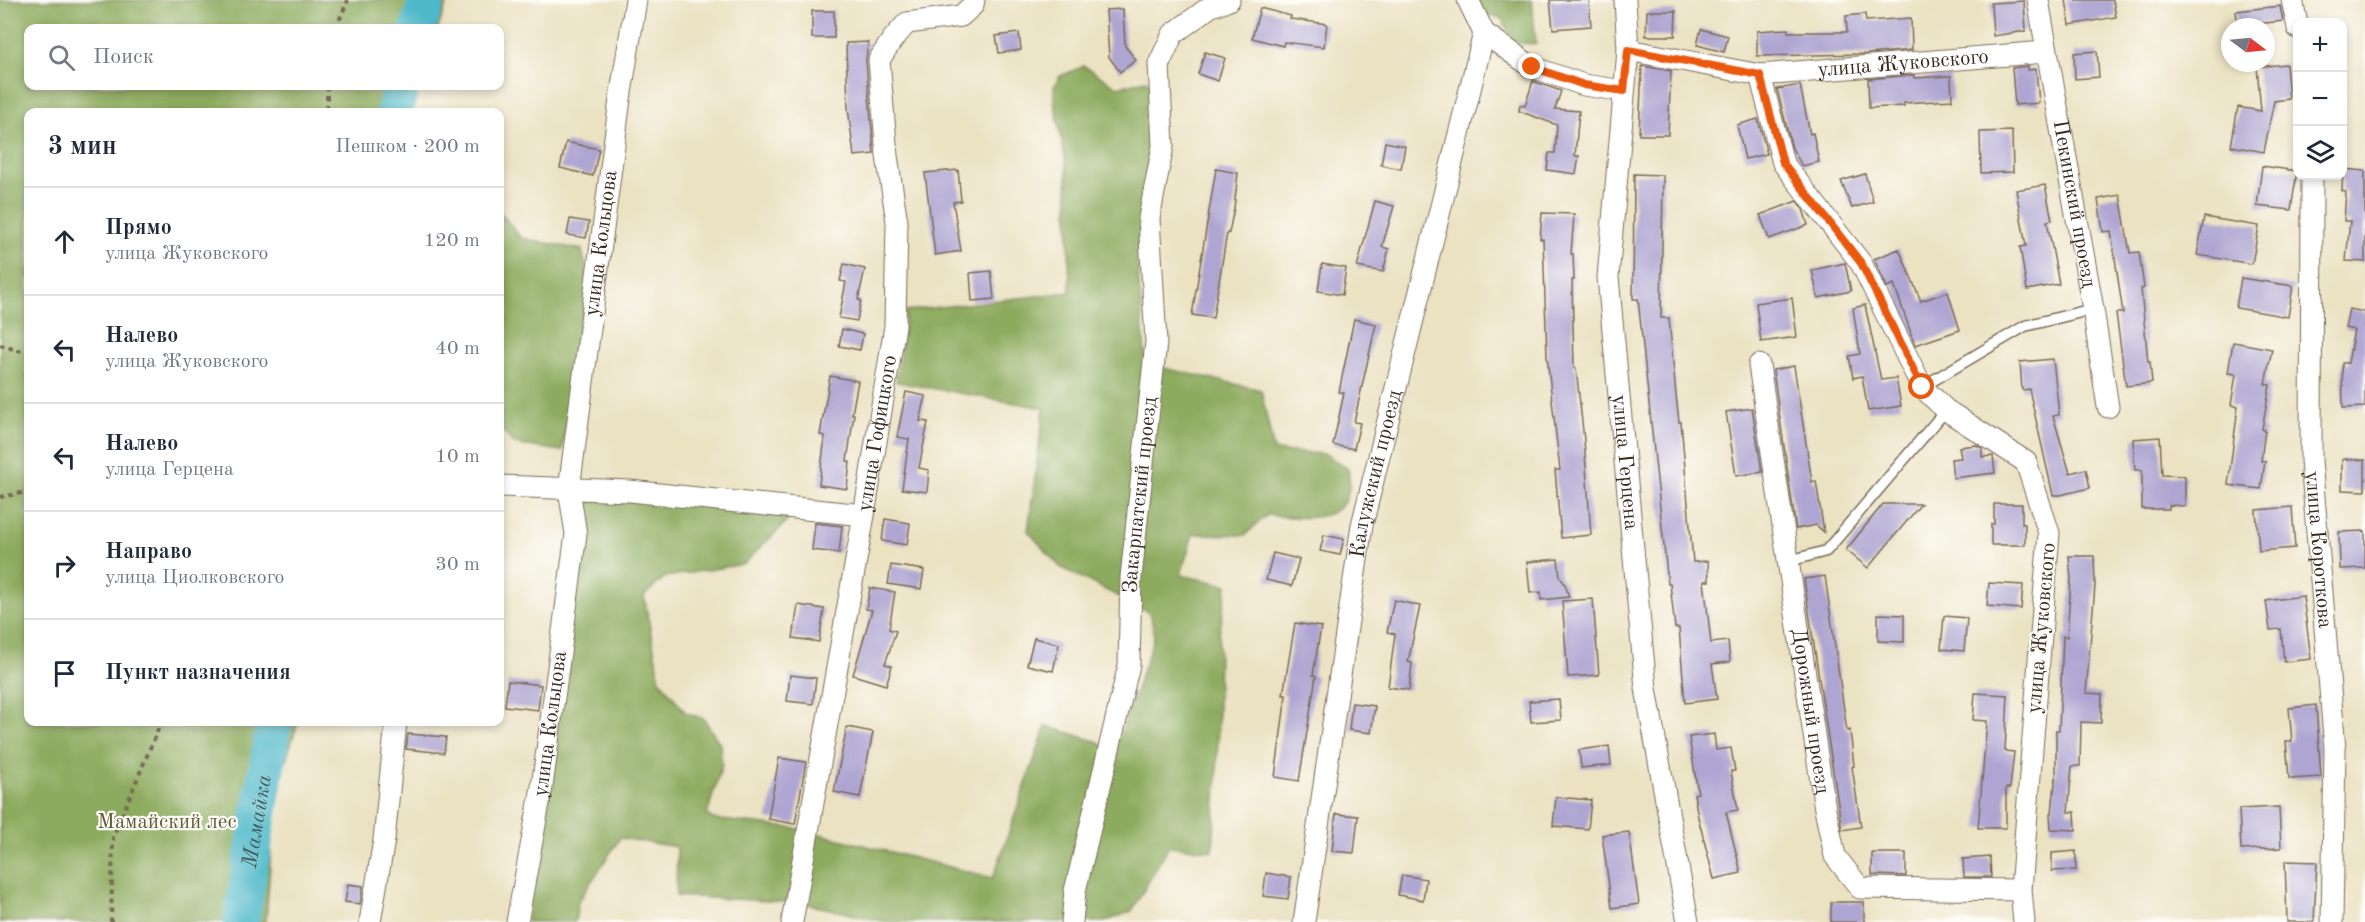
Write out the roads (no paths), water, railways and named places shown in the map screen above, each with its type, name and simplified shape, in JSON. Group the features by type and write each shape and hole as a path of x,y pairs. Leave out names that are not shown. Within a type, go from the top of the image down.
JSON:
{"street":[{"name":"улица Кольцова","path":"517,922 542,787 576,534 569,489 618,111 636,0"},
{"name":"улица Гофицкого","path":"792,922 895,326 897,222 887,156 879,60 907,22 962,16 973,5 974,0"},
{"name":"Закарпатский проезд","path":"1072,922 1075,891 1129,665 1131,577 1156,342 1149,218 1163,146 1159,64 1173,34 1211,6 1229,0"},
{"path":"1468,0 1484,33 1532,67 1584,85 1624,91"},
{"name":"улица Герцена","path":"1624,0 1628,50 1608,277 1646,688 1688,922"},
{"name":"Пекинский проезд","path":"2038,0 2093,309 2108,407"},
{"path":"2292,0 2296,18"},
{"name":"Калужский проезд","path":"1304,922 1362,525 1484,33"},
{"name":"улица Жуковского","path":"1628,50 1760,75 2046,52"},
{"name":"улица Жуковского","path":"1760,75 1783,163 1861,263 1922,387 1946,410 2026,462 2049,532 2021,890 2024,922"},
{"name":"улица Короткова","path":"2312,180 2311,460 2335,749 2332,922"},
{"name":"Дорожный проезд","path":"1760,365 1825,809 1835,856 1860,888 2021,890"},
{"path":"504,486 630,491 864,515"},
{"path":"370,922 384,840 396,726"}],"lane":[{"path":"1922,387 2025,326 2093,309"},
{"path":"1789,561 1826,551 1946,410"}],"waterway":[{"name":"Мамайка","path":"419,24 427,0"},
{"name":"Мамайка","path":"395,108 401,90"},
{"name":"Мамайка","path":"241,922 273,726"}],"park label":[{"name":"Мамайский лес","path":"167,822"}]}
